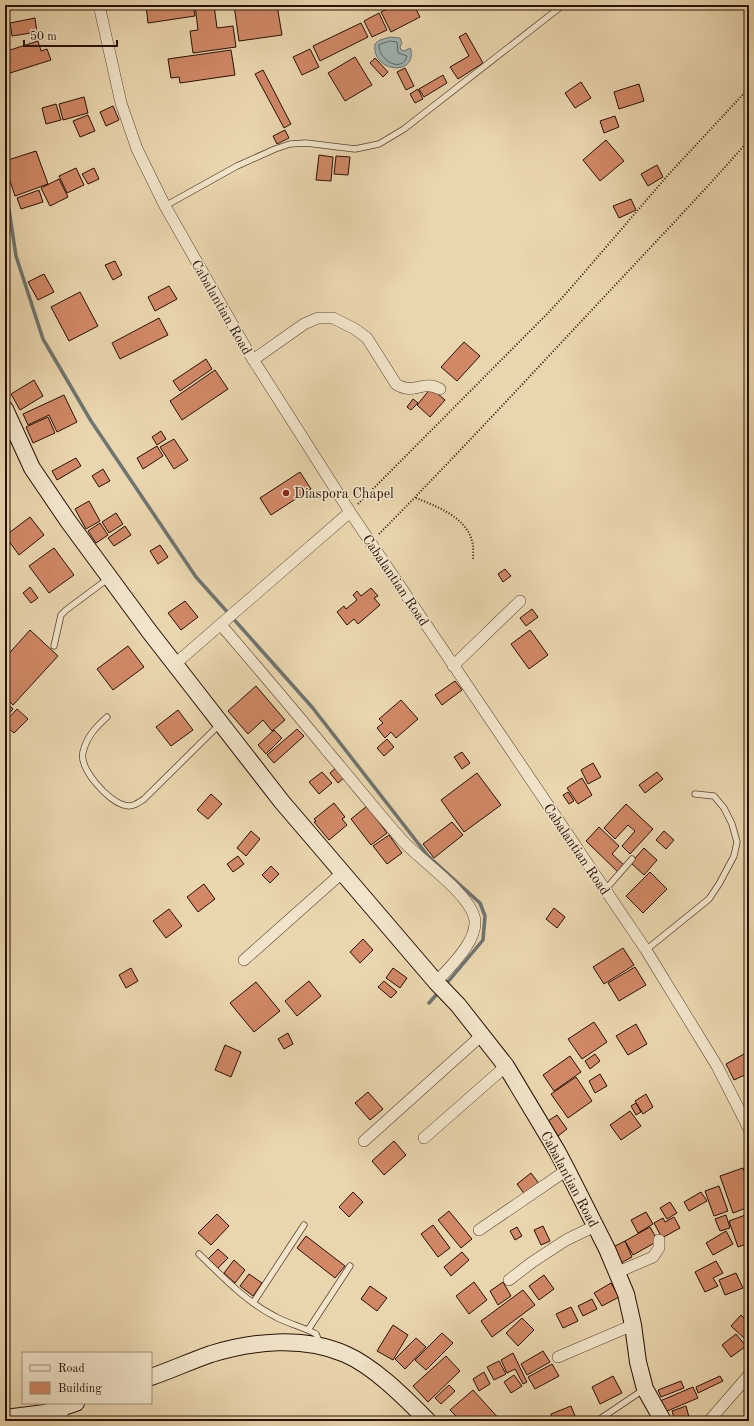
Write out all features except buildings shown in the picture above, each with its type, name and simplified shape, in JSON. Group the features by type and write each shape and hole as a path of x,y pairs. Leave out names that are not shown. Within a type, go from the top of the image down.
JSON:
{"street":[{"name":"Cabalantian Road","path":"99,5 107,47 121,103 137,149 165,206 253,360 350,512 372,542 453,666 646,950 717,1066 749,1129"},
{"path":"253,360 304,324 318,318 333,318 355,329 367,338 396,384 403,389 434,385 440,389"},
{"name":"Cabalantian Road","path":"5,409 32,468 68,521 175,664 282,802 436,982 458,1005 506,1066 557,1151 618,1272 626,1294 633,1325 638,1362 645,1389 663,1421"},
{"path":"175,664 350,512"},
{"path":"453,666 520,601"},
{"path":"223,622 381,817 407,845 468,902 474,917 475,928 469,942 436,982"},
{"path":"244,960 343,872"},
{"path":"364,1141 482,1035"},
{"path":"424,1138 506,1066"},
{"path":"479,1230 567,1170"},
{"path":"509,1280 531,1263 566,1240 595,1226"},
{"path":"618,1272 653,1257 659,1248 659,1240"},
{"path":"558,1357 633,1325"},
{"path":"152,1377 210,1354 239,1346 284,1341 318,1346 345,1354 364,1365 404,1397 428,1421"},
{"path":"709,1421 749,1375"},
{"path":"5,1418 45,1412 67,1411"}],"lane":[{"path":"165,206 237,166 290,144 306,143 354,149 379,144 404,129 563,5"},
{"path":"54,646 61,615 110,577"},
{"path":"107,717 90,734 82,753 86,768 93,780 104,793 116,802 125,806 134,805 144,799 221,723"},
{"path":"646,950 709,899 734,856 737,842 732,824 724,808 714,796 695,794"},
{"path":"605,890 632,859"},
{"path":"252,1303 304,1225"},
{"path":"199,1254 252,1303 277,1318 316,1334 319,1340 318,1346"},
{"path":"308,1330 350,1266"},
{"path":"597,1421 645,1389"}],"path":[{"path":"350,512 549,312 668,175 749,88"},
{"path":"372,542 416,498 702,193 749,140"},
{"path":"416,498 442,508 455,517 467,530 472,541 473,560"}],"water":[{"path":"390,37 400,38 402,43 400,47 401,50 404,51 410,48 411,50 411,59 407,64 401,67 393,68 386,65 380,61 376,53 375,44 380,40"}],"waterway":[{"path":"5,183 16,256 43,339 91,421 196,577 312,707 428,856 480,903 485,916 483,940 447,983"},
{"path":"429,1003 437,994"}],"place":[{"name":"Diaspora Chapel","path":"286,493"}]}
